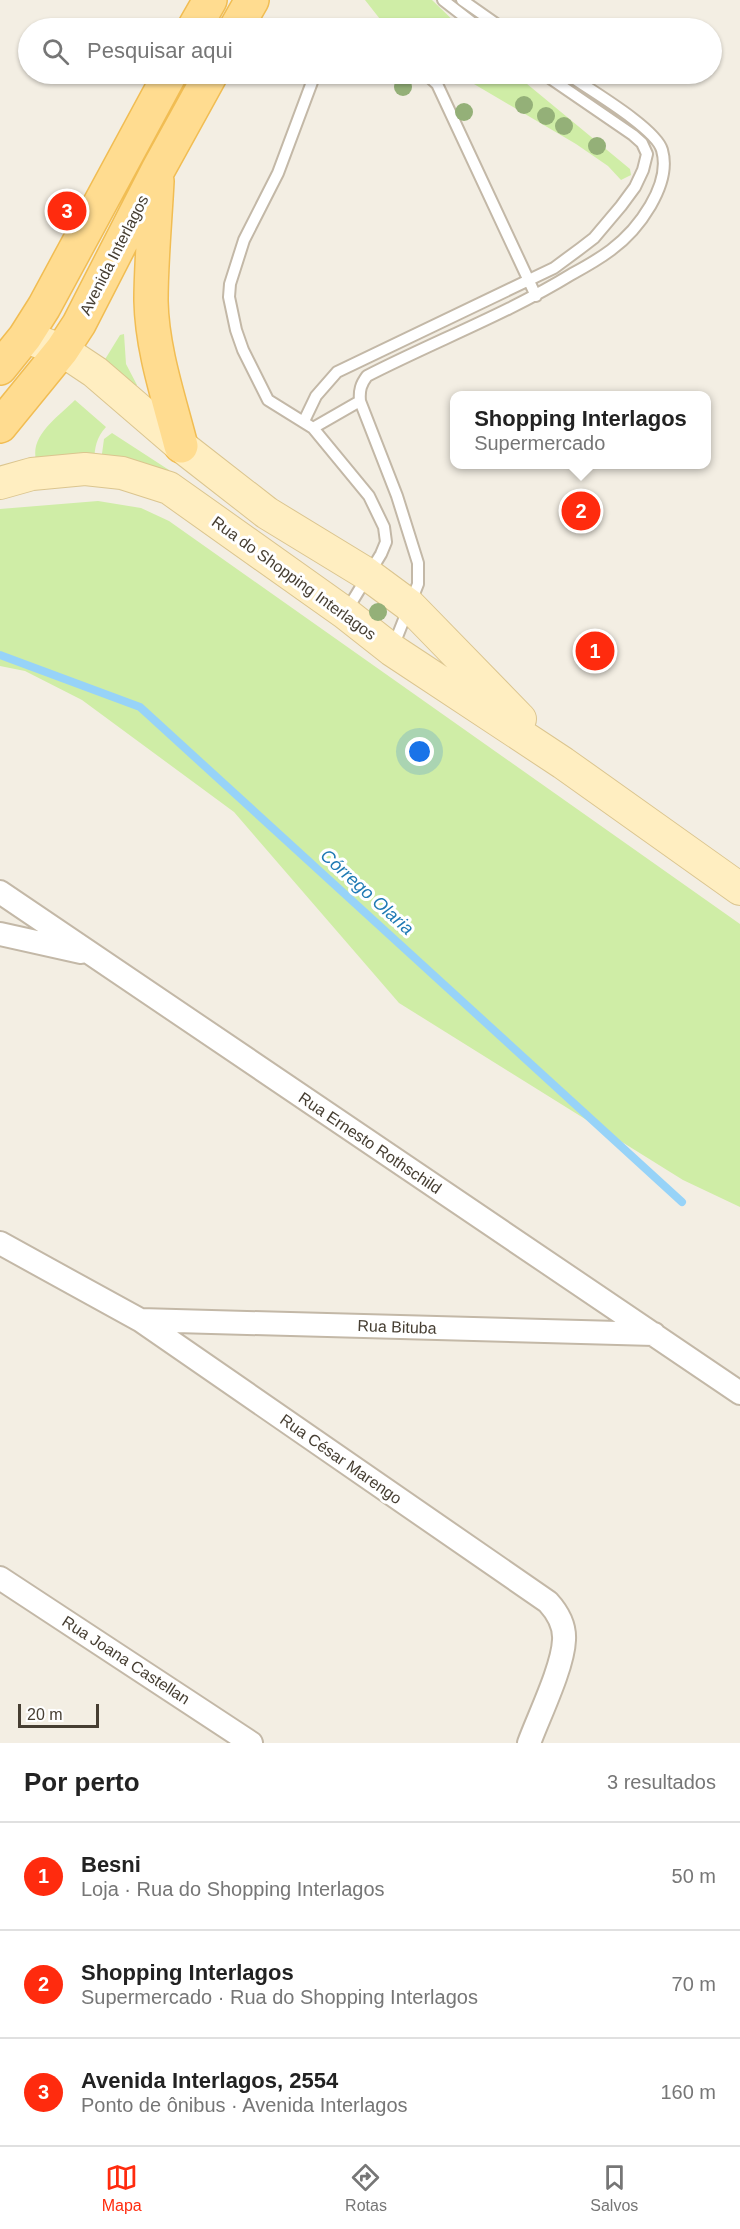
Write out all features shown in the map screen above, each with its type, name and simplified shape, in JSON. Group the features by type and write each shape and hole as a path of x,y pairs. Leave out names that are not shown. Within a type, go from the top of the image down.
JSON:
{"main road":[{"path":"200,18 210,0"},
{"path":"242,18 252,0"},
{"path":"0,368 25,337 164,84"},
{"name":"Avenida Interlagos","path":"0,426 62,350 79,324 158,170 205,84"},
{"path":"158,170 151,301 159,360 181,446"}],"street":[{"name":"Rua do Shopping Interlagos","path":"25,337 62,350 95,372 181,446 267,513 368,574 409,605 563,763"},
{"name":"Rua do Shopping Interlagos","path":"0,483 32,474 85,469 122,473 170,488 345,613 392,650 563,763 740,889"},
{"name":"Rua Ernesto Rothschild","path":"0,892 740,1393"},
{"path":"0,934 92,955"},
{"name":"Rua César Marengo","path":"0,1243 140,1320 539,1595 555,1610 563,1629 561,1659 529,1743"},
{"name":"Rua Bituba","path":"140,1320 654,1334"},
{"name":"Rua Joana Castellan","path":"0,1578 251,1743"}],"lane":[{"path":"443,0 466,18"},
{"path":"462,0 488,18"},
{"path":"311,84 278,173 244,240 230,284 229,297 243,350 268,400 313,428 369,496 384,527 386,542 381,554 345,613"},
{"path":"437,84 536,296"},
{"path":"304,421 316,396 337,372 554,268 581,248 621,207 635,187 646,161 645,148 636,137 559,84"},
{"path":"392,650 418,584 418,563 397,496 360,401 360,386 368,376 536,296 612,250 649,209 659,189 664,168 662,149 652,134 581,84"},
{"path":"636,137 652,134"},
{"path":"313,428 360,401"}],"green space":[{"path":"365,0 432,0 451,18 379,18"},
{"path":"474,84 527,84 630,169 631,175 621,180 608,166 576,144"},
{"path":"124,334 126,364 137,385 131,388 104,361 120,335"},
{"path":"75,400 106,427 97,443 94,461 36,460 35,451 41,434"},
{"path":"112,433 169,470 169,475 101,461 104,439"},
{"path":"98,501 141,508 169,521 740,924 740,1207 683,1180 399,1003 234,812 82,700 25,671 0,666 0,509"}],"waterway":[{"name":"Córrego Olaria","path":"0,655 140,707 682,1202"}],"place":[{"name":"Avenida Interlagos, 2554","path":"67,211"},
{"name":"Shopping Interlagos","path":"581,511"},
{"name":"Besni","path":"595,651"}]}
